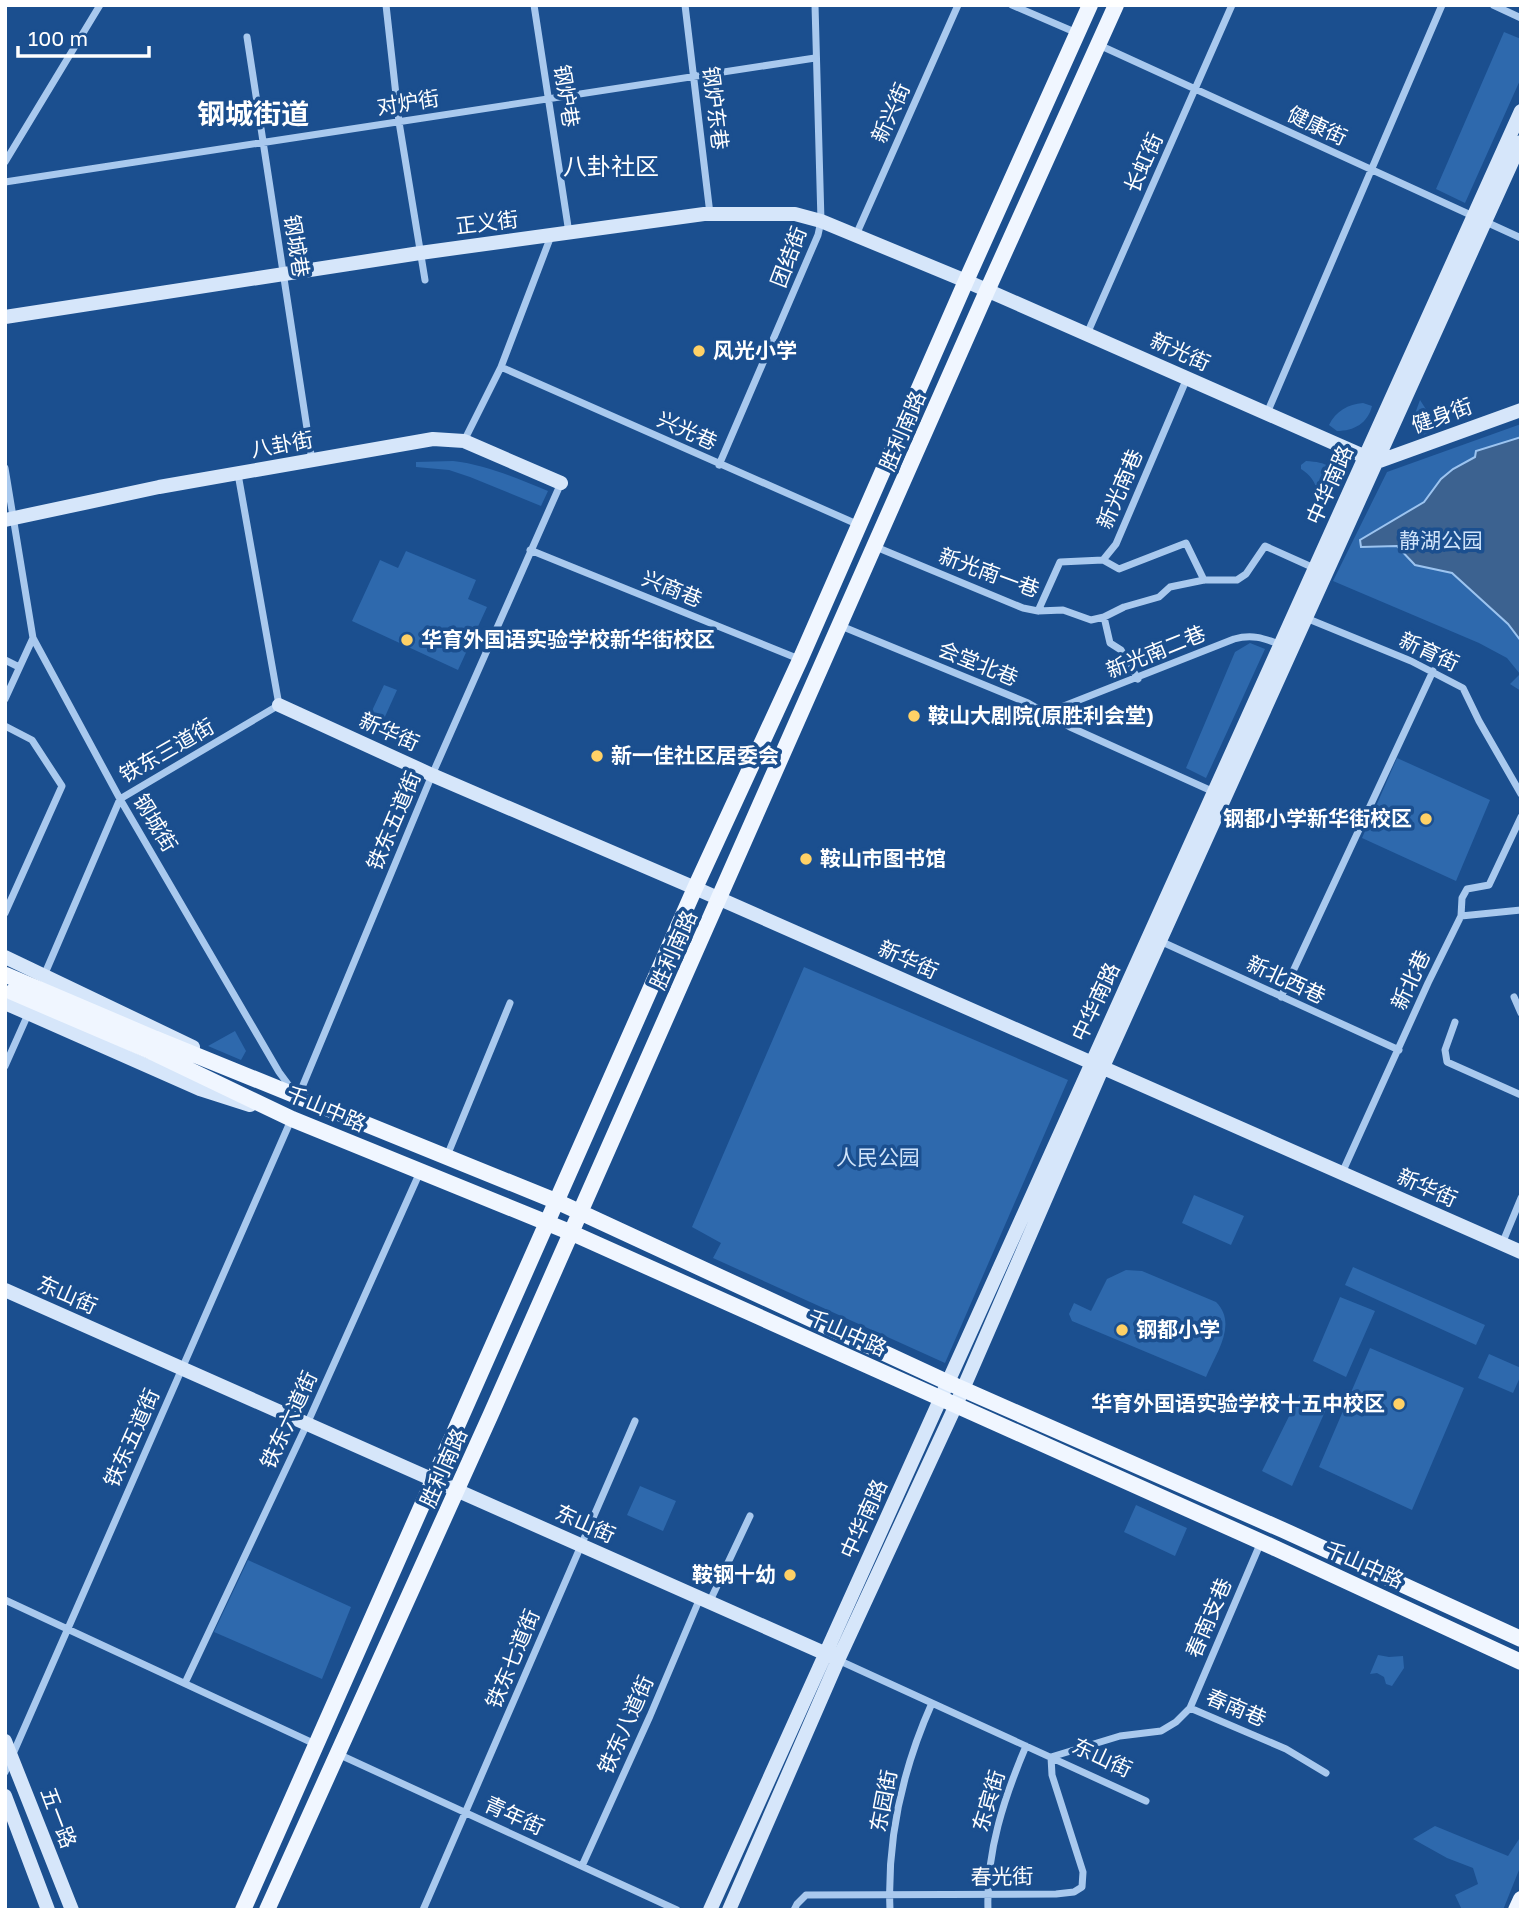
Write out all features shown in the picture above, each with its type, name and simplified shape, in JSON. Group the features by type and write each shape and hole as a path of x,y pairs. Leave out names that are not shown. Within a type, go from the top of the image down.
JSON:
{"main road":[{"name":"胜利南路","path":"243,1910 695,888 800,660 965,281 1090,5"},
{"name":"胜利南路","path":"267,1910 572,1233 987,291 1116,5"},
{"name":"中华南路","path":"1371,459 1392,428 1521,111"},
{"name":"中华南路","path":"1096,1066 1279,644 1314,568 1371,459 1478,220 1521,142"},
{"name":"正义街","path":"5,317 420,253 710,214 795,214 821,221 965,281"},
{"name":"新光街","path":"965,281 1371,459"},
{"name":"健身街","path":"1371,459 1521,410"},
{"name":"八卦街","path":"9,519 159,487 433,439 464,441 561,483"},
{"path":"710,1910 832,1657 949,1402 1096,1066 1160,941 1306,618 1371,459"},
{"name":"新华街","path":"279,705 432,775 1521,1252"},
{"path":"5,957 298,1097"},
{"path":"6,974 154,1046"},
{"path":"8,995 154,1046"},
{"path":"8,995 29,1012 201,1089 292,1119"},
{"name":"千山中路","path":"154,1046 298,1097 558,1202 956,1386 1270,1524 1521,1639"},
{"name":"千山中路","path":"154,1046 292,1119 572,1233 1521,1661"},
{"name":"东山街","path":"5,1290 832,1657"},
{"path":"729,1910 832,1657"},
{"name":"五一路","path":"5,1741 72,1910"},
{"name":"五一路","path":"5,1796 48,1910"},
{"path":"1516,1910 1521,1899"}],"street":[{"path":"5,162 100,5"},
{"path":"386,5 399,122 425,281"},
{"name":"钢炉巷","path":"534,5 569,233"},
{"name":"钢炉东巷","path":"685,5 710,214"},
{"name":"团结街","path":"719,465 814,248 821,221 815,5"},
{"name":"新兴街","path":"855,235 958,5"},
{"path":"1012,5 1077,33"},
{"name":"长虹街","path":"1087,334 1233,5"},
{"path":"1267,413 1442,5"},
{"path":"1493,5 1521,18"},
{"name":"钢城巷","path":"247,37 312,461"},
{"name":"健康街","path":"1099,45 1521,238"},
{"name":"对炉街","path":"5,182 815,58"},
{"path":"464,441 501,368 551,236"},
{"name":"兴光巷","path":"501,368 859,525"},
{"name":"新光南巷","path":"1038,611 1060,562 1103,560 1116,544 1187,378"},
{"name":"钢城街","path":"5,468 9,519 33,638 120,799 279,1072 298,1097"},
{"path":"237,474 279,705"},
{"name":"铁东五道街","path":"298,1097 432,775 561,483"},
{"path":"1103,560 1119,569 1186,543 1204,580"},
{"path":"1138,679 1121,650 1111,643 1104,617 1124,607 1159,597 1170,587 1204,580 1237,580 1246,574 1265,545 1314,568"},
{"name":"新光南一巷","path":"876,547 1023,608 1038,611 1063,610 1091,620 1104,617"},
{"name":"兴商巷","path":"530,550 800,660"},
{"name":"新育街","path":"1306,618 1433,671 1463,688 1521,794"},
{"name":"会堂北巷","path":"841,626 1028,703 1070,727 1214,792"},
{"name":"新光南二巷","path":"1046,713 1138,679 1204,650 1247,636 1261,637 1279,644"},
{"path":"5,699 33,638"},
{"path":"5,660 19,667"},
{"path":"1281,997 1433,671"},
{"name":"铁东三道街","path":"5,1066 120,799 279,705"},
{"path":"5,726 32,740 62,786 5,914"},
{"name":"新北巷","path":"1342,1173 1461,916 1462,898 1467,890 1489,886 1521,817"},
{"path":"1461,916 1521,910"},
{"name":"新北西巷","path":"1160,941 1399,1050"},
{"path":"1514,997 1521,1013"},
{"path":"447,1157 510,1003"},
{"path":"1455,1022 1445,1050 1447,1062 1521,1095"},
{"name":"铁东五道街","path":"5,1772 292,1119"},
{"name":"铁东六道街","path":"184,1683 307,1424 421,1170"},
{"path":"1502,1244 1521,1198"},
{"name":"铁东七道街","path":"422,1910 635,1421"},
{"name":"铁东八道街","path":"582,1866 704,1600 750,1516"},
{"name":"春南支巷","path":"1190,1708 1261,1542"},
{"path":"5,1600 315,1744"},
{"name":"东山街","path":"832,1657 1146,1801"},
{"name":"东园街","path":"890,1910 891,1857 898,1802 910,1759 932,1703"},
{"name":"春南巷","path":"1051,1757 1120,1736 1161,1731 1176,1722 1190,1708 1286,1749 1326,1773"},
{"name":"东宾街","path":"988,1910 989,1872 997,1830 1009,1786 1026,1746"},
{"name":"青年街","path":"337,1754 677,1910"},
{"name":"春光街","path":"794,1910 806,1895 1074,1892 1082,1886 1083,1872 1052,1775 1051,1757"}],"green space":[{"path":"1504,32 1521,39 1521,78 1465,203 1436,189"},
{"path":"1420,400 1438,428 1419,437 1412,422"},
{"path":"1363,403 1372,406 1359,425 1337,431 1329,425 1343,409"},
{"name":"静湖公园","path":"1521,424 1521,691 1510,684 1520,674 1507,658 1479,643 1333,581 1387,472"},
{"path":"453,461 490,469 548,491 541,506 449,470 416,467 416,462"},
{"path":"1306,461 1318,462 1332,469 1335,480 1326,505 1314,482 1301,469 1301,465"},
{"path":"406,551 476,580 468,599 487,607 458,670 352,621 380,560 398,568"},
{"path":"1250,643 1265,649 1206,778 1186,768 1235,652"},
{"path":"384,685 397,690 383,721 370,715"},
{"name":"钢都小学新华街校区","path":"1397,758 1490,800 1456,881 1362,838"},
{"name":"人民公园","path":"804,967 1068,1080 945,1363 713,1258 721,1243 692,1227"},
{"path":"235,1031 246,1051 241,1060 208,1046"},
{"path":"1194,1195 1244,1216 1231,1245 1182,1223"},
{"path":"1353,1267 1485,1325 1476,1345 1345,1285"},
{"path":"1126,1270 1142,1271 1216,1302 1225,1320 1225,1329 1206,1377 1072,1321 1069,1314 1074,1303 1091,1311 1107,1279"},
{"path":"1340,1297 1375,1311 1346,1377 1313,1361"},
{"path":"1370,1348 1464,1388 1412,1510 1319,1467"},
{"path":"1489,1354 1521,1368 1521,1375 1513,1393 1478,1378"},
{"path":"1300,1394 1327,1407 1292,1486 1262,1471"},
{"path":"640,1486 676,1501 663,1531 627,1515"},
{"path":"1136,1505 1187,1528 1175,1556 1124,1532"},
{"path":"248,1560 351,1607 322,1679 214,1632"},
{"path":"1378,1655 1403,1656 1404,1668 1392,1686 1386,1684 1384,1677 1377,1673 1370,1674"},
{"path":"1435,1826 1508,1856 1521,1836 1521,1865 1503,1910 1462,1910 1455,1895 1478,1884 1473,1868 1447,1858 1413,1839"}],"shaded area":[{"path":"1521,437 1521,641 1508,624 1452,573 1415,565 1397,546 1361,547 1360,540 1424,502 1441,479 1475,457 1476,451"}],"place":[{"name":"风光小学","path":"699,351"},
{"name":"华育外国语实验学校新华街校区","path":"407,640"},
{"name":"鞍山大剧院(原胜利会堂)","path":"914,716"},
{"name":"新一佳社区居委会","path":"597,756"},
{"name":"钢都小学新华街校区","path":"1426,819"},
{"name":"鞍山市图书馆","path":"806,859"},
{"name":"钢都小学","path":"1122,1330"},
{"name":"华育外国语实验学校十五中校区","path":"1399,1404"},
{"name":"鞍钢十幼","path":"790,1575"}],"district":[{"name":"钢城街道","path":"253,114"},
{"name":"八卦社区","path":"611,167"}]}
